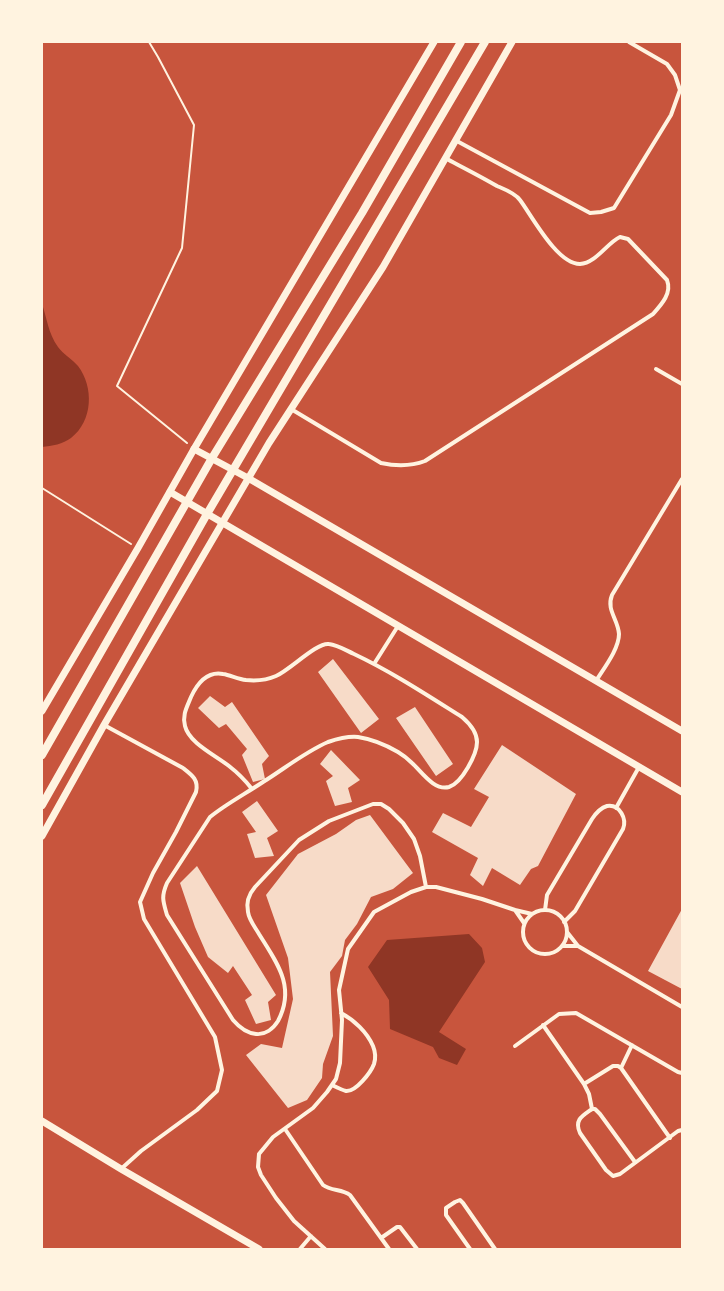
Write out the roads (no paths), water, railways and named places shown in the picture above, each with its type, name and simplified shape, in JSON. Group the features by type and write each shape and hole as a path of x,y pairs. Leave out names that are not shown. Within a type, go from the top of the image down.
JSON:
{"main road":[{"path":"42,711 138,548 194,449 434,42"},
{"path":"42,755 212,458 362,213 461,42"},
{"path":"42,805 207,514 485,42"},
{"path":"42,836 104,725 248,478 383,267 512,42"},
{"path":"194,449 248,478 682,731"},
{"path":"170,492 682,792"},
{"path":"42,1120 121,1169 259,1249"}],"street":[{"path":"455,140 590,213 601,212 614,208 671,115 680,90 675,75 667,64 629,42"},
{"path":"291,409 382,463 389,465 418,464 425,461 648,318 661,305 668,292 669,286 667,280 628,239 620,237 616,239 601,253 586,262 579,264 560,254 551,245 519,198 445,158"},
{"path":"656,370 682,384"},
{"path":"596,681 614,650 618,640 619,632 610,607 612,595 682,479"},
{"path":"374,664 398,626"},
{"path":"252,790 244,779 188,734 184,724 184,713 194,692 208,675 222,674 246,680 262,680 276,676 323,644 333,644 374,664 462,717 470,724 478,740 468,767 459,781 450,786 442,787 431,782 413,764 398,752 382,744 357,737 342,738 329,742 315,749 252,790 218,810 210,818 167,883 163,893 163,902 168,914 233,1020 240,1028 250,1033 264,1034 273,1028 278,1021 284,1005 285,988 283,977 278,965 251,921 248,912 248,903 250,894 255,887 299,840 329,821 357,809 373,804 381,804 389,809 403,823 414,839 420,856 426,887"},
{"path":"104,725 183,768 196,780 196,792 153,873 140,902 144,919 215,1037 222,1070 217,1091 197,1110 141,1151 121,1169"},
{"path":"616,808 639,767"},
{"path":"545,910 547,895 596,813 603,808 610,806 616,808 625,819 623,829 575,911 564,922"},
{"path":"325,1249 294,1220 276,1198 261,1175 258,1167 259,1154 273,1136 313,1108 336,1079 340,1063 341,1013 339,990 348,949 374,912 411,892 426,887 436,887 532,914"},
{"path":"515,910 524,923"},
{"path":"567,932 566,939 562,946 556,951 548,954 540,954 527,946 522,930 524,923 532,914 539,910 551,910 558,914 564,922 567,932 578,946 682,1007"},
{"path":"562,946 578,946"},
{"path":"332,1085 346,1091 360,1084 368,1075 374,1064 375,1056 373,1046 365,1034 355,1023 341,1013"},
{"path":"515,1046 559,1014 576,1013 682,1073"},
{"path":"543,1025 584,1084 589,1094 592,1109"},
{"path":"621,1068 632,1045"},
{"path":"584,1084 614,1066 618,1066 621,1068 670,1138"},
{"path":"592,1109 600,1114 635,1162"},
{"path":"592,1109 579,1120 577,1124 578,1128 606,1170 613,1176 617,1176 682,1130"},
{"path":"285,1129 323,1185 327,1188 343,1191 350,1195 389,1249"},
{"path":"470,1249 446,1215 446,1208 458,1200 463,1203 495,1249"},
{"path":"381,1238 397,1227 400,1227 417,1249"},
{"path":"300,1249 311,1236"}]}
